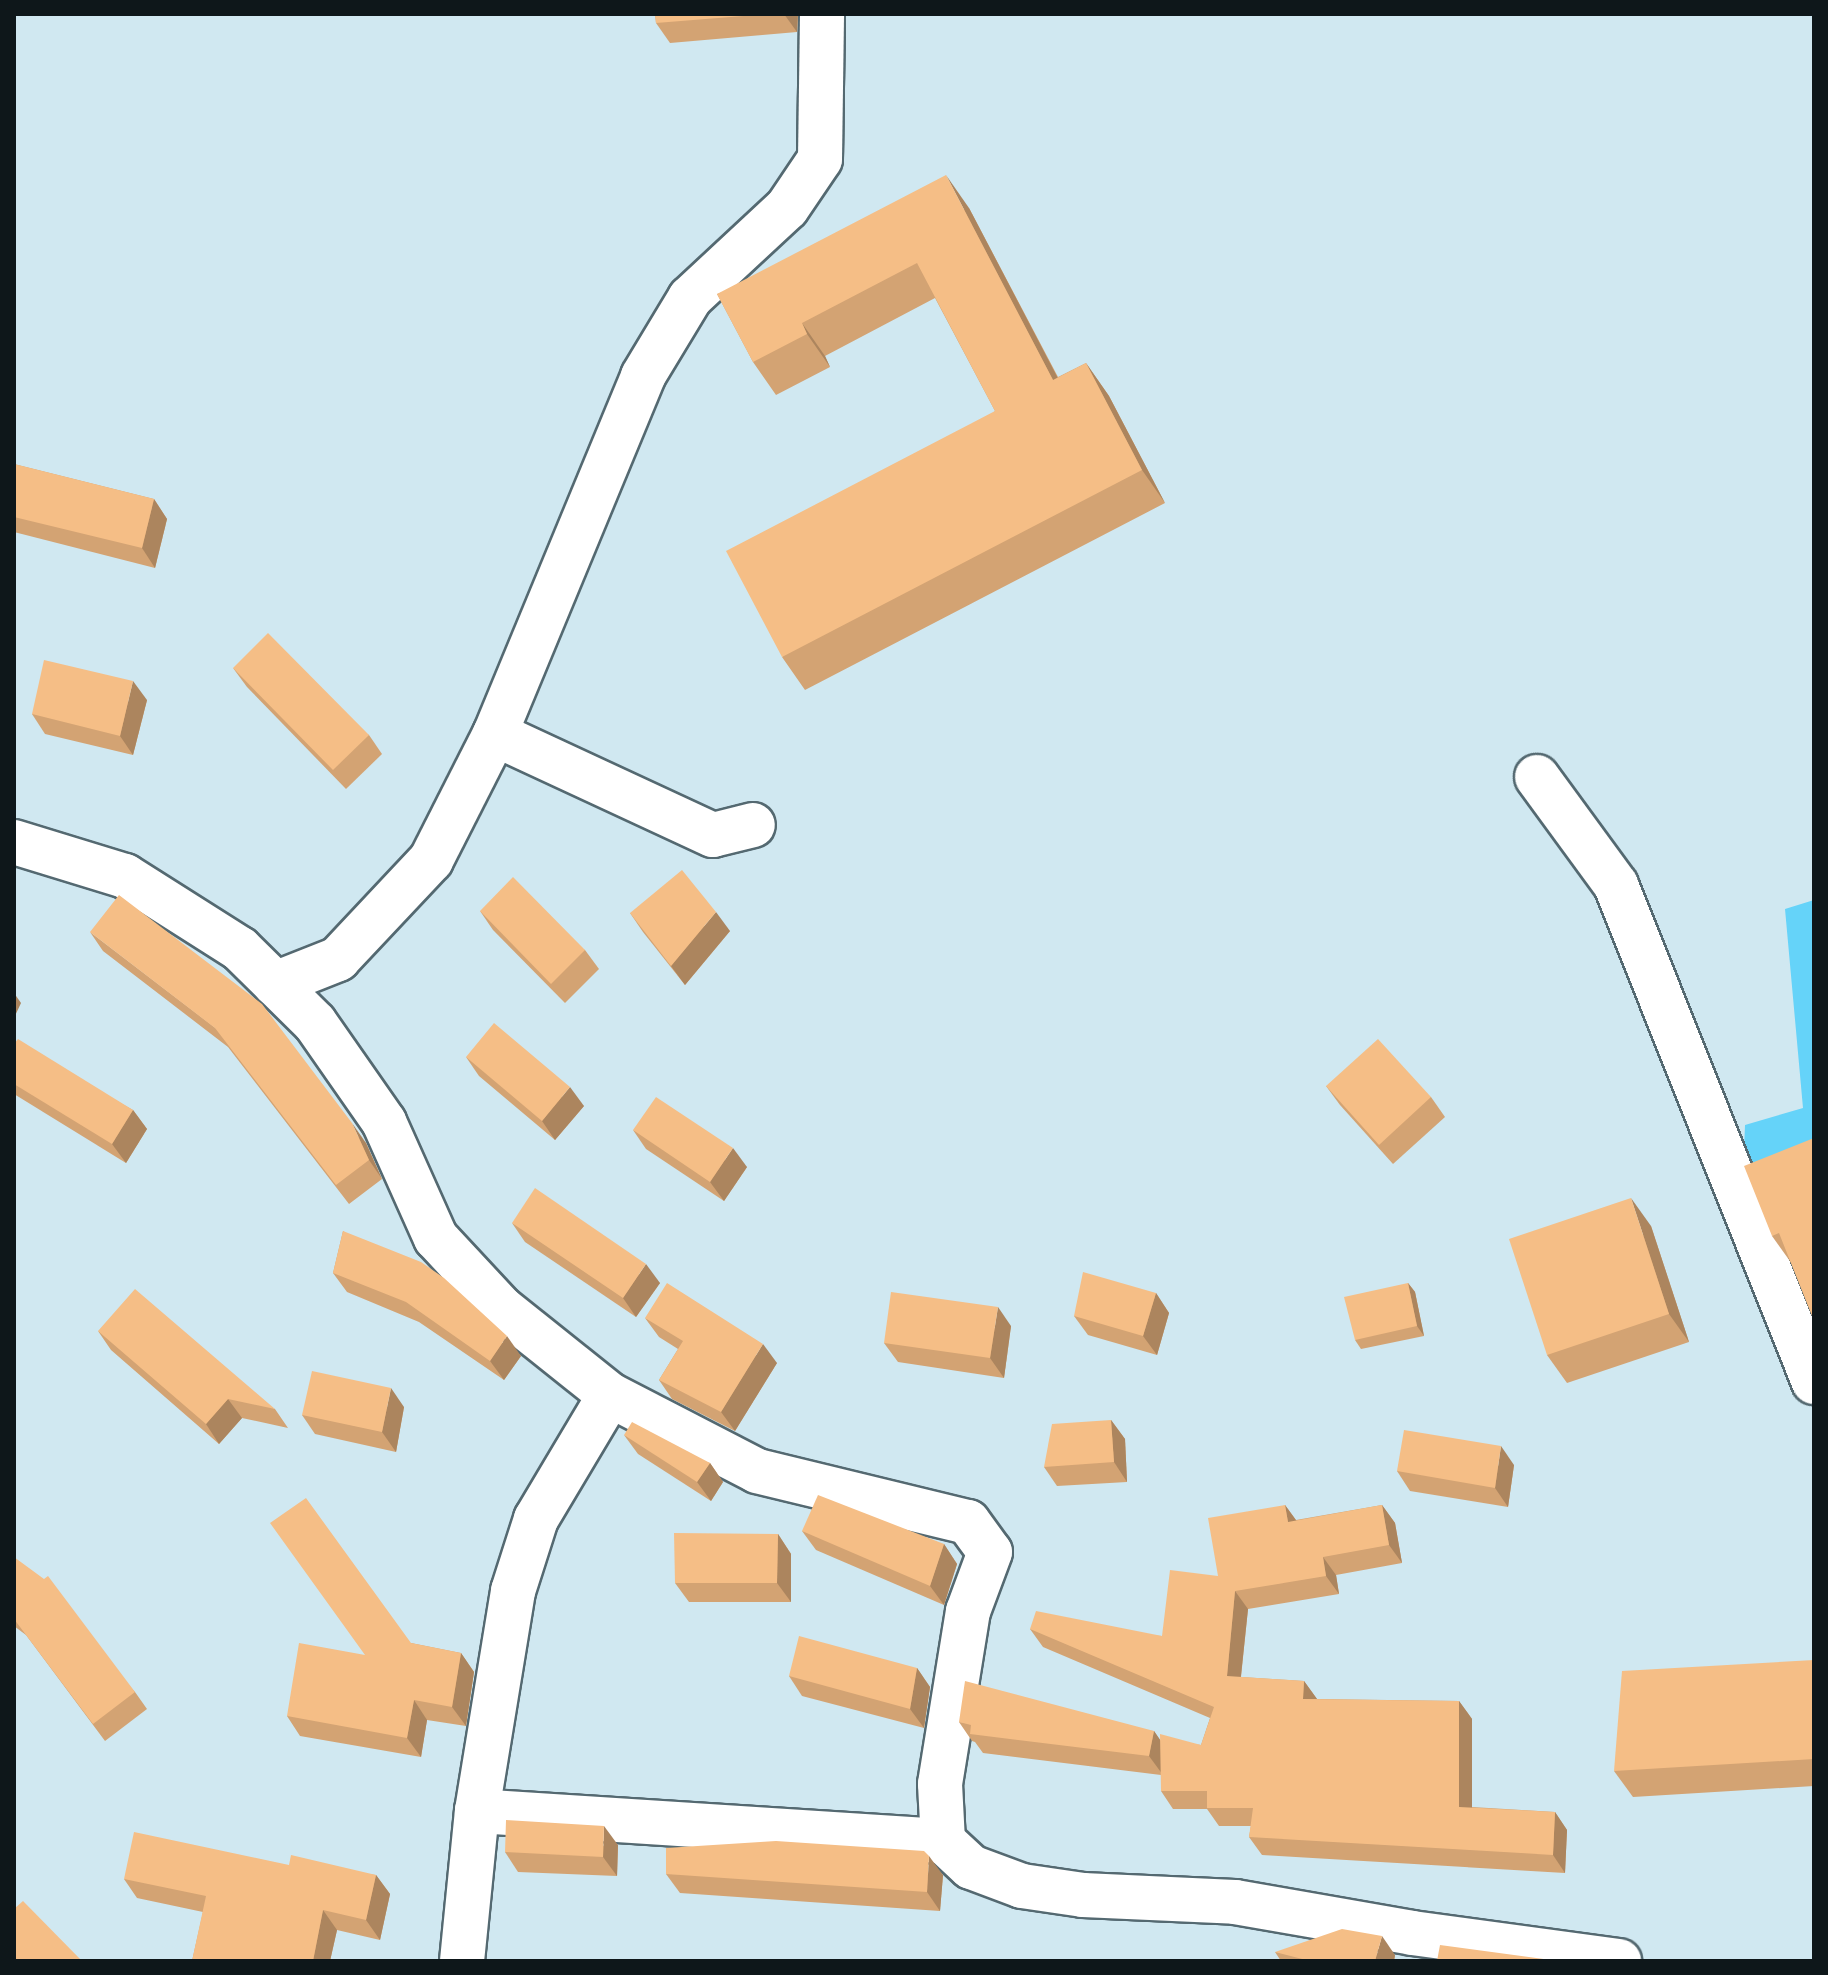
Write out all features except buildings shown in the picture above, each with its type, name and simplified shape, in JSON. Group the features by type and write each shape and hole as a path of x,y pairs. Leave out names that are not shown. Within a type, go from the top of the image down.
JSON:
{"street":[{"path":"275,984 338,959 431,860 495,734 643,376 690,298 787,208 820,159 822,14"},
{"path":"495,734 713,835 753,825"},
{"path":"1537,777 1616,885 1814,1382"},
{"path":"14,842 125,876 240,949 315,1023 384,1122 436,1238 501,1308 610,1395 757,1471 968,1522 990,1552 968,1611 940,1784 943,1841"},
{"path":"462,1961 477,1811 513,1591 536,1519 610,1395"},
{"path":"477,1811 943,1841 971,1867 1022,1886 1083,1895 1235,1902 1412,1933 1619,1961"}],"shaded area":[{"path":"1814,900 1814,1146 1743,1177 1745,1125 1803,1108 1785,909"}]}
